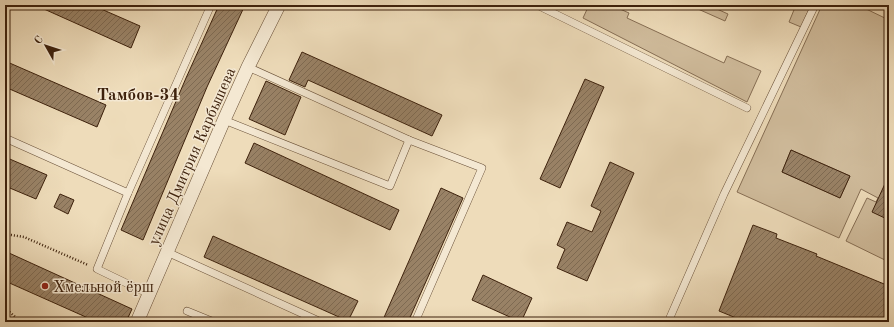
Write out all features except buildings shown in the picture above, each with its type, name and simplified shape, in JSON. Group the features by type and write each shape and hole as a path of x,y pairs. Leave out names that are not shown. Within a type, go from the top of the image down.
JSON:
{"street":[{"name":"улица Дмитрия Карбышева","path":"137,322 224,120 248,67 279,5"}],"lane":[{"path":"149,294 97,269 128,193 211,5"},
{"path":"537,5 747,108"},
{"path":"668,322 724,194 815,5"},
{"path":"248,67 409,140 482,168 415,322"},
{"path":"224,120 390,186 409,140"},
{"path":"5,138 128,193"},
{"path":"168,252 321,322"},
{"path":"187,311 214,322"}],"path":[{"path":"5,234 24,236 97,269"},
{"path":"5,308 21,322"}],"shaded area":[{"path":"589,5 611,5 629,13 627,18 724,63 727,56 761,71 747,102 583,18"},
{"path":"689,5 708,5 728,14 725,21"},
{"path":"796,5 811,5 801,27 789,22"},
{"path":"822,5 861,5 862,7 889,20 889,262 846,241 867,198 876,202 878,198 861,189 839,238 737,192","holes":["791,150 850,176 840,198 782,172"]}],"place":[{"name":"Хмельной ёрш","path":"45,286"}],"district":[{"name":"Тамбов-34","path":"138,94"}]}
